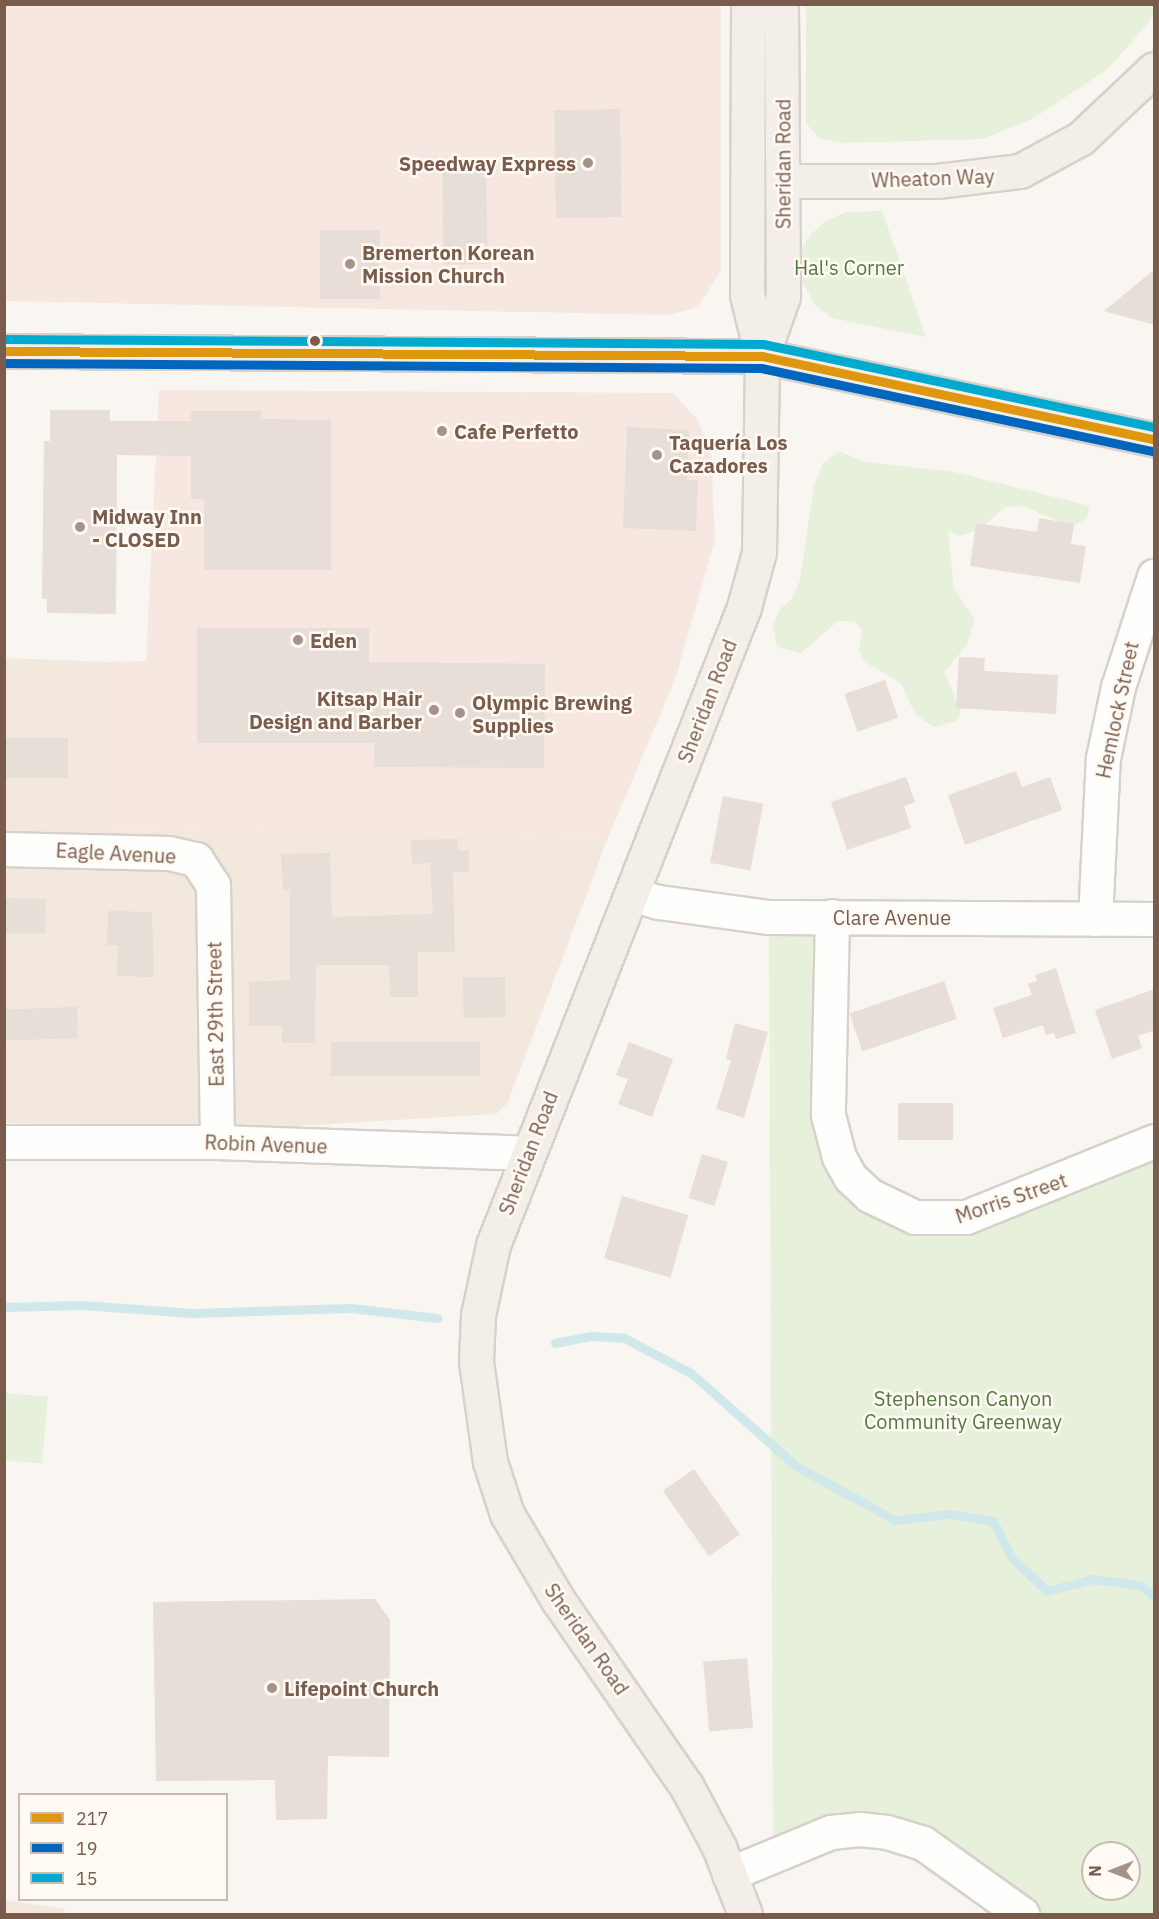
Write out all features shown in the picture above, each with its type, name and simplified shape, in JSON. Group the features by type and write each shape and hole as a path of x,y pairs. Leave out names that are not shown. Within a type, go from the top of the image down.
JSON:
{"main road":[{"name":"Sheridan Road","path":"745,1914 729,1874 687,1788 527,1551 507,1514 492,1470 477,1387 478,1315 493,1245 744,607 759,552 762,356 747,295 748,4"},
{"name":"Sheridan Road","path":"762,356 783,296 781,4"},
{"name":"Wheaton Way","path":"783,181 937,181 1020,171 1081,138 1155,69"},
{"path":"4,351 762,356 1155,439"}],"street":[{"name":"Hemlock Street","path":"1095,919 1103,758 1118,687 1155,576"},
{"name":"Eagle Avenue","path":"4,849 169,853 196,859 213,885"},
{"name":"East 29th Street","path":"213,885 217,1142"},
{"name":"Clare Avenue","path":"632,894 659,902 769,917 1155,919"},
{"name":"Morris Street","path":"832,916 828,1115 839,1157 850,1177 869,1195 915,1217 966,1217 1155,1141"},
{"name":"Robin Avenue","path":"4,1142 217,1142 527,1154"},
{"path":"729,1874 831,1832 859,1829 896,1833 923,1843 1022,1914"}],"shaded area":[{"path":"5,5 721,5 721,270 698,307 669,315 5,301"},
{"path":"159,390 673,393 697,419 711,451 715,540 676,677 608,838 106,829 108,662 146,661"},
{"path":"5,658 108,662 107,829 608,838 507,1104 496,1114 294,1126 5,1123"},
{"path":"5,1900 64,1909 65,1914 5,1914"}],"green space":[{"path":"1154,4 1154,16 1108,69 1034,118 982,139 844,143 820,139 806,123 806,5"},
{"name":"Hal's Corner","path":"882,211 926,337 832,318 816,306 800,278 798,265 803,247 810,235 826,221 846,212"},
{"path":"839,451 865,462 954,472 1090,506 1087,518 1072,527 1023,506 1004,508 979,530 959,536 948,531 954,589 975,620 967,645 944,672 961,711 957,721 934,727 915,714 901,683 865,662 859,650 862,631 854,621 838,621 801,653 777,647 773,624 781,608 792,599 800,580 814,485 823,463"},
{"name":"Stephenson Canyon Community Greenway","path":"832,916 832,1136 915,1217 1154,1141 1154,1914 1022,1914 904,1835 773,1855 769,917"},
{"path":"5,1393 48,1397 42,1463 4,1460"}],"building":[{"name":"Speedway Express","path":"620,109 622,217 556,218 554,110"},
{"path":"486,165 488,264 444,265 442,166"},
{"name":"Bremerton Korean Mission Church","path":"320,230 380,230 380,299 320,299"},
{"path":"1155,269 1155,325 1104,311"},
{"path":"50,410 110,410 110,421 191,421 191,411 261,411 261,419 331,420 331,570 204,570 204,499 191,499 191,456 117,455 116,614 47,613 47,599 42,599 44,441 50,441"},
{"name":"Taquería Los Cazadores","path":"627,427 689,430 687,480 698,480 696,531 623,528"},
{"path":"1039,518 1074,524 1071,544 1086,546 1080,583 970,566 976,523 1037,532"},
{"path":"197,628 369,628 369,662 545,664 544,768 374,767 374,743 197,743"},
{"path":"959,657 985,658 984,671 1058,675 1056,714 956,708"},
{"path":"885,680 898,718 857,732 844,694"},
{"path":"4,738 68,738 68,778 4,778"},
{"path":"1016,771 1022,787 1050,777 1062,810 965,845 948,795"},
{"path":"906,777 915,802 904,806 911,828 847,850 831,802"},
{"path":"723,796 763,804 750,871 710,863"},
{"path":"457,839 458,850 469,850 469,872 453,872 455,952 418,952 418,997 390,997 389,965 316,965 315,1043 282,1043 282,1026 249,1026 249,982 290,980 290,889 283,890 281,854 330,853 332,917 433,914 430,863 412,864 411,840"},
{"path":"4,898 46,899 45,934 4,933"},
{"path":"108,911 152,912 154,977 117,976 118,945 107,945"},
{"path":"1056,968 1076,1033 1056,1039 1054,1033 1046,1035 1043,1025 1003,1038 993,1008 1032,995 1028,984 1037,981 1035,975"},
{"path":"505,977 506,1017 464,1018 463,978"},
{"path":"944,981 957,1019 862,1051 849,1014"},
{"path":"1155,989 1155,1030 1138,1036 1142,1048 1112,1059 1095,1010"},
{"path":"77,1007 78,1038 5,1041 4,1010"},
{"path":"735,1023 768,1032 744,1118 716,1109 731,1060 726,1059"},
{"path":"331,1042 480,1042 480,1076 331,1076"},
{"path":"629,1042 673,1059 652,1117 618,1104 628,1079 616,1075"},
{"path":"898,1103 953,1103 953,1140 898,1140"},
{"path":"702,1154 728,1162 714,1206 689,1198"},
{"path":"622,1196 688,1215 670,1278 604,1258"},
{"path":"694,1469 740,1535 709,1556 663,1491"},
{"name":"Lifepoint Church","path":"375,1599 390,1620 389,1757 328,1756 327,1819 276,1820 275,1780 156,1781 153,1602"},
{"path":"747,1658 753,1728 709,1732 703,1662"}],"waterway":[{"path":"4,1307 82,1305 192,1313 351,1308 437,1318"},
{"path":"555,1343 591,1336 624,1338 691,1373 796,1466 895,1520 950,1514 993,1521 1011,1557 1047,1591 1093,1579 1140,1585 1154,1596"}],"transit line":[{"name":"15","path":"4,339 763,344 1154,427"},
{"name":"217","path":"4,351 762,356 1154,439"},
{"name":"19","path":"4,363 761,368 1152,451"}],"place":[{"name":"Speedway Express","path":"588,163"},
{"name":"Bremerton Korean Mission Church","path":"350,264"},
{"name":"Cafe Perfetto","path":"442,431"},
{"name":"Taquería Los Cazadores","path":"657,455"},
{"name":"Midway Inn - CLOSED","path":"80,527"},
{"name":"Eden","path":"298,640"},
{"name":"Kitsap Hair Design and Barber","path":"434,710"},
{"name":"Olympic Brewing Supplies","path":"460,713"},
{"name":"Lifepoint Church","path":"272,1688"}]}
